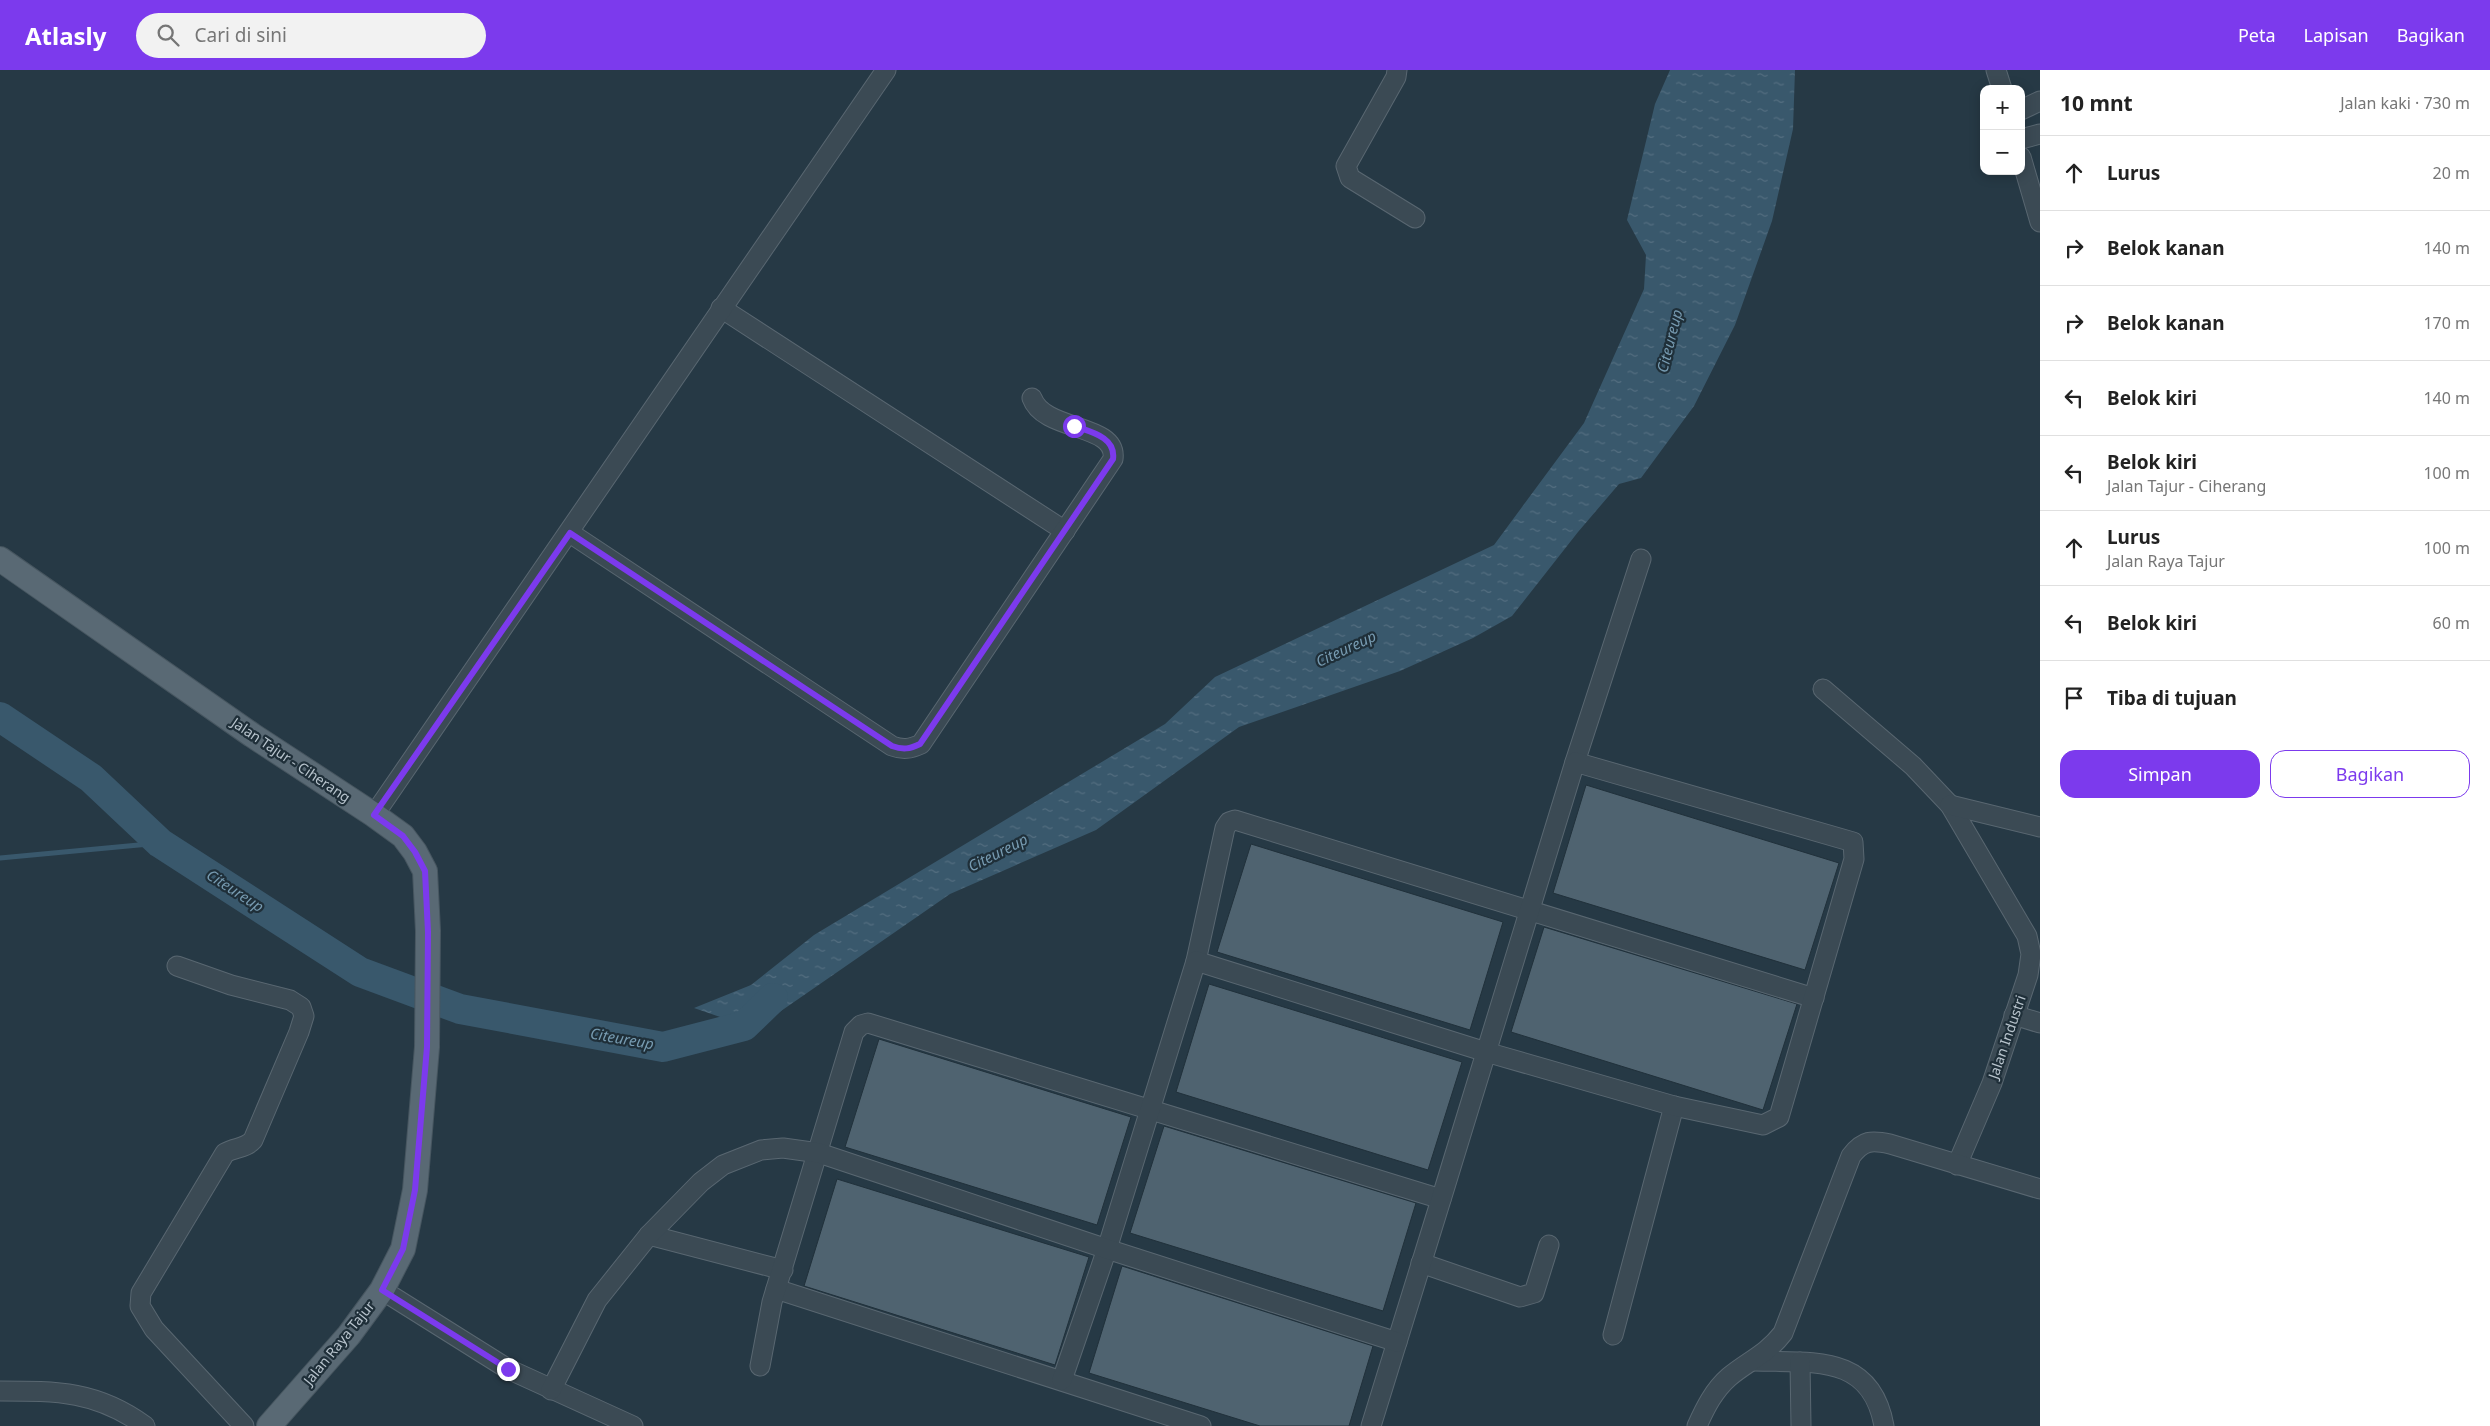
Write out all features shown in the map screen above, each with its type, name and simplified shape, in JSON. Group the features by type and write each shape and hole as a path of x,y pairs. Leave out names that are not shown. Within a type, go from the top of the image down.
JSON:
{"main road":[{"name":"Jalan Tajur - Ciherang","path":"0,559 252,735 403,836 415,852 425,871 428,932 427,1047"},
{"name":"Jalan Raya Tajur","path":"269,1426 349,1335 382,1290 403,1249 415,1190 427,1047"}],"street":[{"path":"374,815 570,533 886,70"},
{"path":"1397,70 1396,77 1346,166 1346,171 1350,178 1415,218"},
{"path":"1996,70 2001,85"},
{"path":"2025,108 2040,100"},
{"path":"2025,138 2040,134"},
{"path":"2025,171 2040,222"},
{"path":"722,308 1065,531"},
{"path":"570,533 892,746 901,749 911,748 920,744 1113,459 1114,452 1110,444 1103,437 1060,423 1041,413 1032,398"},
{"path":"1371,1426 1575,762 1641,559"},
{"name":"Jalan Industri","path":"1823,689 1912,766 1950,805 2027,936 2030,964 1992,1083 1957,1165"},
{"path":"1196,961 1486,1052 1674,1106 1764,1125 1779,1117 1854,859 1853,842 1575,762"},
{"path":"1950,805 2040,827"},
{"path":"1062,1380 1107,1249 1196,961 1225,828 1229,822 1235,820 1530,909 1814,998"},
{"path":"177,966 231,985 290,1000 302,1007 304,1016 253,1140 249,1145 231,1149 225,1154 141,1293 140,1306 154,1329 244,1426"},
{"path":"2014,1015 2040,1023"},
{"path":"760,1366 776,1290 819,1153 854,1032 861,1025 868,1023 1441,1199"},
{"path":"1612,1335 1674,1106"},
{"path":"1697,1426 1707,1405 1721,1384 1754,1361 1783,1333 1851,1156 1864,1143 1877,1141 2040,1189"},
{"path":"551,1390 597,1300 649,1235 701,1182 722,1165 761,1150 783,1148 819,1153 1107,1249 1397,1342"},
{"path":"649,1235 783,1270"},
{"path":"1422,1263 1520,1298 1534,1293 1549,1245"},
{"path":"382,1290 508,1369 633,1426"},
{"path":"776,1290 1062,1380 1161,1419 1201,1426"},
{"path":"1754,1361 1800,1362 1840,1366 1855,1374 1877,1401 1884,1426"},
{"path":"1800,1362 1801,1426"},
{"path":"0,1390 62,1392 99,1400 126,1412 145,1426"}],"water":[{"path":"1670,70 1795,70 1793,129 1772,221 1735,325 1694,406 1641,478 1619,484 1578,532 1512,616 1473,638 1400,671 1239,727 1096,830 950,894 755,1029 694,1008 751,985 814,935 1165,724 1215,677 1494,545 1584,423 1644,289 1646,255 1627,220 1655,104"}],"building":[{"path":"1586,785 1839,863 1805,970 1553,893"},
{"path":"1251,844 1503,922 1470,1030 1217,952"},
{"path":"1544,927 1797,1004 1763,1110 1511,1032"},
{"path":"1209,984 1462,1062 1428,1170 1176,1092"},
{"path":"879,1039 1131,1117 1097,1225 845,1147"},
{"path":"1164,1126 1416,1203 1383,1311 1130,1233"},
{"path":"837,1179 1089,1257 1055,1365 804,1286"},
{"path":"1122,1266 1373,1346 1349,1426 1260,1426 1089,1373"}],"waterway":[{"name":"Citeureup","path":"0,717 91,778 160,843 360,972 460,1009 663,1047 744,1026 773,998"},
{"path":"0,858 160,843"}],"route":[{"path":"508,1369 382,1290 403,1249 415,1190 427,1047 428,932 425,871 415,852 403,836 374,815 570,533 892,746 901,749 911,748 920,744 1113,459 1114,452 1110,444 1103,437 1074,426"}]}
